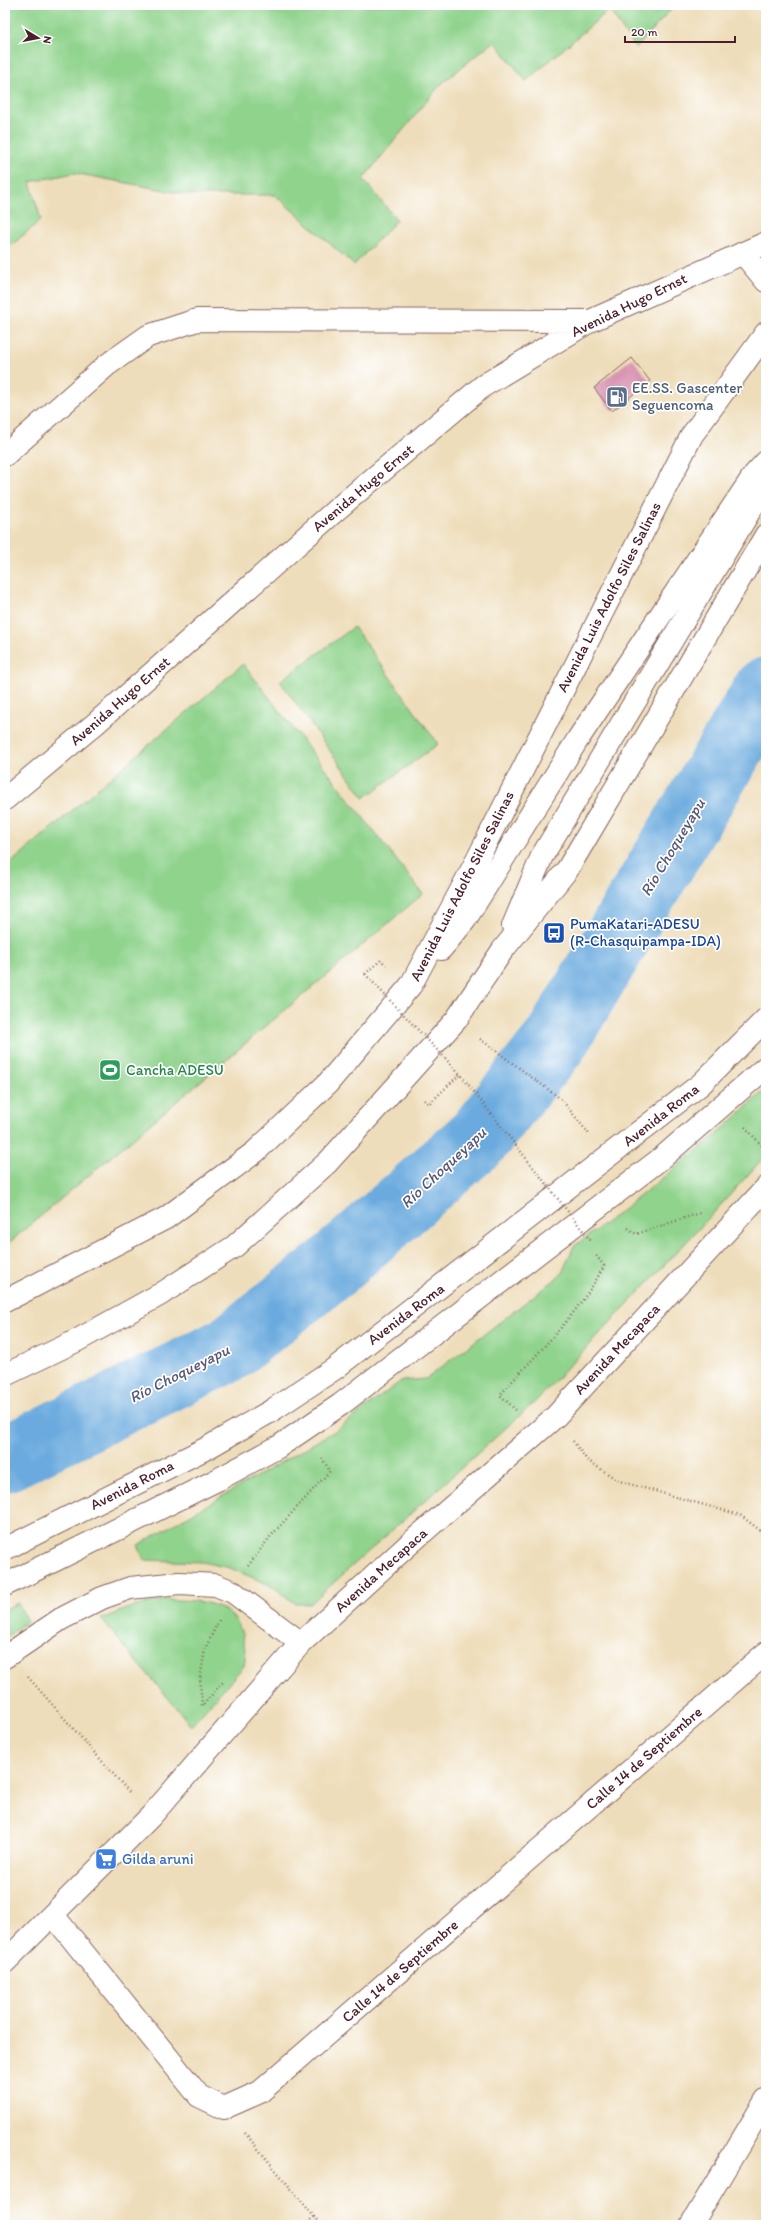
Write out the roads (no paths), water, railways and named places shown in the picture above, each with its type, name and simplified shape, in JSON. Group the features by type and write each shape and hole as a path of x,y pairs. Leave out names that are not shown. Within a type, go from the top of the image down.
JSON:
{"main road":[{"name":"Avenida Hugo Ernst","path":"5,799 95,724 336,510 483,386 590,321 766,242"},
{"path":"743,253 766,281"},
{"path":"5,455 107,365 148,336 197,320 590,321"},
{"name":"Avenida Luis Adolfo Siles Salinas","path":"5,1301 166,1218 255,1152 328,1083 411,985 478,858 590,632 692,434 766,333"},
{"path":"411,985 465,920 578,739 754,475 766,462"},
{"path":"502,951 542,856 766,484"},
{"path":"5,1375 76,1341 161,1294 235,1246 328,1162 456,1020 502,951 567,870 766,535"},
{"name":"Avenida Roma","path":"5,1548 207,1448 271,1412 334,1369 701,1084 766,1019"},
{"name":"Avenida Roma","path":"5,1585 217,1480 278,1447 340,1405 663,1157 766,1067"},
{"name":"Avenida Mecapaca","path":"5,1962 151,1816 300,1643 406,1546 556,1416 766,1188"},
{"path":"7,1656 61,1619 102,1598 130,1588 179,1583 216,1585 233,1592 300,1643"},
{"name":"Calle 14 de Septiembre","path":"53,1915 199,2096 224,2108 260,2092 766,1653"},
{"path":"691,2225 766,2100"}],"waterway":[{"name":"Río Choqueyapu","path":"5,1459 229,1349 332,1267 478,1138 555,1042 766,690"}],"place":[{"name":"EE.SS. Gascenter Seguencoma","path":"617,397"},
{"name":"PumaKatari-ADESU (R-Chasquipampa-IDA)","path":"554,933"},
{"name":"Cancha ADESU","path":"110,1070"},
{"name":"Gilda aruni","path":"106,1859"}]}
